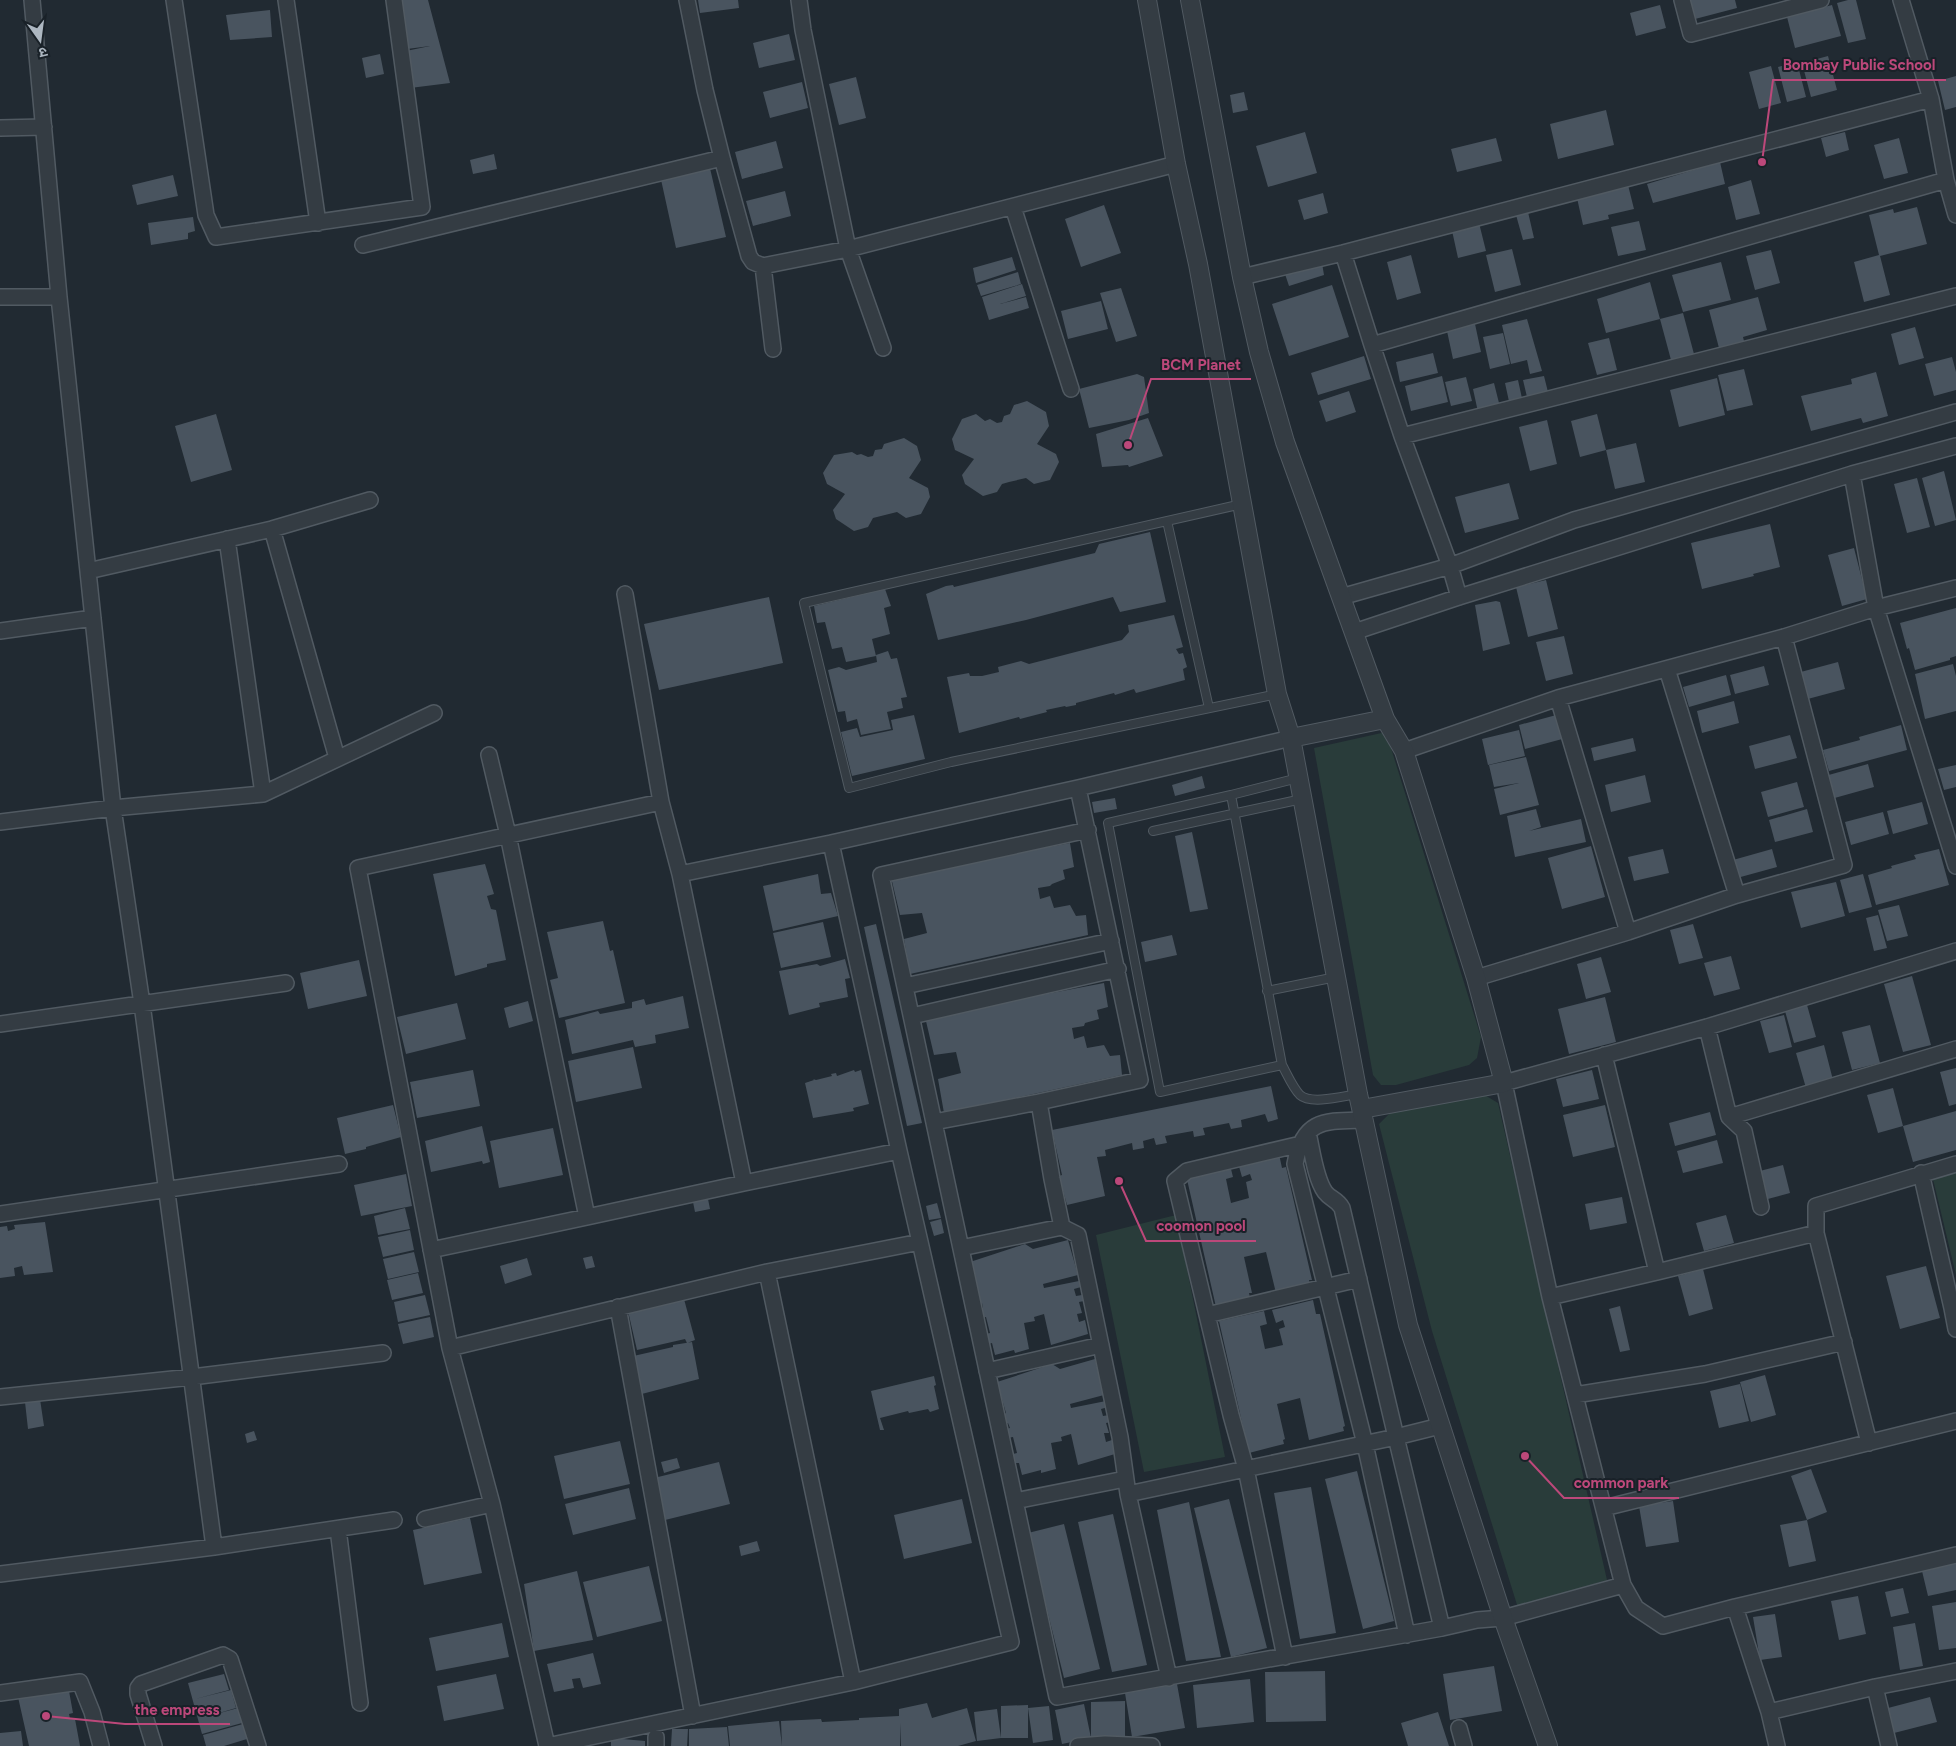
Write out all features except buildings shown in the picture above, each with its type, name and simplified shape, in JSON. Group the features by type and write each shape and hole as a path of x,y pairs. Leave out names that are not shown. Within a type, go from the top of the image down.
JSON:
{"street":[{"path":"32,0 59,297 113,808 142,1004 214,1547"},
{"path":"174,0 206,215 216,237 422,207 394,0"},
{"path":"286,0 318,223"},
{"path":"687,0 705,90 749,256 754,262 763,266 848,249 1176,164"},
{"path":"799,0 802,30 848,249 883,348"},
{"path":"1147,0 1176,164 1198,264 1277,694 1290,738 1361,1108 1408,1325 1503,1618 1548,1746"},
{"path":"1190,0 1242,277 1259,352 1285,442 1385,719 1404,751 1476,978 1504,1083 1550,1297 1623,1585 1636,1608 1662,1626 1734,1607 1956,1555"},
{"path":"1682,0 1691,34 1792,4 1821,0"},
{"path":"1901,0 1931,99 1946,180 1956,216"},
{"path":"1242,277 1343,253 1931,99"},
{"path":"0,128 44,127"},
{"path":"363,245 722,158"},
{"path":"1372,345 1946,180"},
{"path":"1013,207 1070,389"},
{"path":"1343,253 1402,436 1450,566 1459,597"},
{"path":"763,266 774,349"},
{"path":"1402,436 1956,296"},
{"path":"0,297 59,297"},
{"path":"1341,597 1450,566 1574,520 1956,412"},
{"path":"1354,632 1459,597 1852,474 1956,446"},
{"path":"1852,474 1876,608 1956,866"},
{"path":"88,571 272,529 370,500"},
{"path":"272,529 337,758"},
{"path":"227,539 263,794"},
{"path":"1404,751 1558,698 1784,637 1876,608 1956,588"},
{"path":"624,594 661,802 680,874 744,1183"},
{"path":"0,631 93,618"},
{"path":"1476,978 1628,932 1737,895 1844,865 1784,637"},
{"path":"1667,669 1737,895"},
{"path":"1558,698 1628,932"},
{"path":"0,822 113,808 263,794 434,713"},
{"path":"680,874 1078,788 1290,738 1385,719"},
{"path":"489,756 508,835 586,1217"},
{"path":"934,1122 1140,1080 1078,788"},
{"path":"661,802 358,868 450,1348 492,1504 547,1746 853,1682 1011,1642 831,842"},
{"path":"1088,830 881,875 1057,1697 1407,1635 1477,1620 1503,1618 1623,1585"},
{"path":"905,986 1111,941"},
{"path":"1407,1635 1365,1444 1295,1164 1297,1149 1312,1128 1361,1108 1504,1083 1707,1027 1956,951"},
{"path":"912,1016 1118,970"},
{"path":"0,1024 286,983"},
{"path":"1707,1027 1730,1116 1744,1131 1761,1207"},
{"path":"1730,1116 1956,1049"},
{"path":"1604,1055 1656,1272"},
{"path":"1039,1102 1062,1227"},
{"path":"1305,1138 1319,1181 1326,1193 1338,1201 1342,1208 1442,1628"},
{"path":"1285,1657 1246,1469 1231,1415 1175,1181 1186,1171 1305,1138"},
{"path":"431,1250 899,1151"},
{"path":"0,1214 339,1164"},
{"path":"1869,1443 1816,1233 1816,1206 1956,1164"},
{"path":"1921,1173 1954,1308 1956,1329"},
{"path":"961,1248 1062,1227 1078,1235 1120,1437 1127,1486 1169,1678"},
{"path":"1550,1297 1816,1233"},
{"path":"450,1348 767,1272 920,1242"},
{"path":"767,1272 853,1682"},
{"path":"1207,1315 1359,1279"},
{"path":"618,1307 693,1716"},
{"path":"1575,1395 1705,1374 1844,1342"},
{"path":"987,1371 1101,1345"},
{"path":"0,1397 192,1377 383,1353"},
{"path":"1604,1508 1956,1422"},
{"path":"1015,1501 1246,1469 1440,1426"},
{"path":"425,1519 492,1504"},
{"path":"0,1574 214,1547 394,1520"},
{"path":"338,1529 360,1703"},
{"path":"1734,1607 1770,1712 1777,1746"},
{"path":"154,1746 138,1694 138,1688 141,1684 222,1655 230,1659 258,1746"},
{"path":"1770,1712 1875,1687 1956,1671"},
{"path":"0,1693 80,1682 92,1712 101,1746"},
{"path":"1875,1687 1889,1746"},
{"path":"1459,1728 1464,1746"},
{"path":"1078,1746 1152,1746"}],"lane":[{"path":"1242,504 804,604 849,788 951,762 1277,694"},
{"path":"1167,521 1209,708"},
{"path":"1282,1065 1160,1092 1108,823 1298,778"},
{"path":"1231,795 1282,1065 1300,1095 1308,1100 1361,1108"},
{"path":"1153,832 1302,799"},
{"path":"1268,991 1336,977"}],"green space":[{"path":"1386,732 1481,1037 1477,1058 1469,1065 1396,1085 1381,1085 1373,1075 1314,748"},
{"path":"1483,1094 1498,1103 1607,1580 1518,1608 1432,1331 1379,1124 1391,1112"},
{"path":"1956,1173 1956,1275 1933,1179"},
{"path":"1176,1215 1225,1457 1144,1472 1096,1235"}],"place":[{"name":"Bombay Public School","path":"1762,162"},
{"name":"BCM Planet","path":"1128,445"},
{"name":"coomon pool","path":"1119,1181"},
{"name":"common park","path":"1525,1456"},
{"name":"the empress","path":"46,1716"}]}
